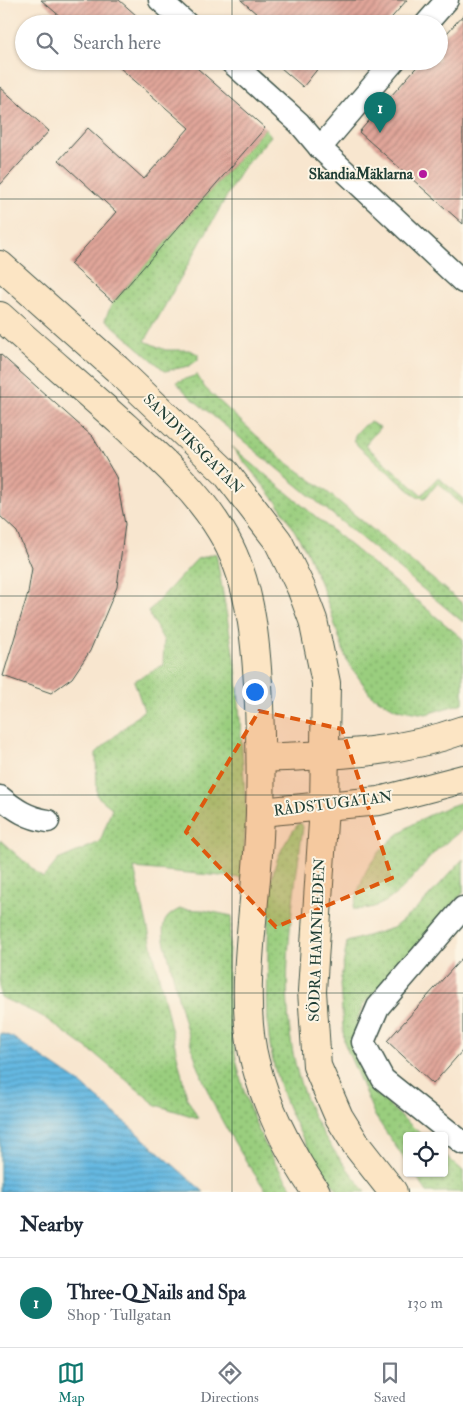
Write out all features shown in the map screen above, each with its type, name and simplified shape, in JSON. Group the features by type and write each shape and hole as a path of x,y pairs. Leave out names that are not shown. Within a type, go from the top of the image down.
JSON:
{"main road":[{"name":"SANDVIKSGATAN","path":"0,265 117,369 226,473 260,514 278,542 301,588 321,654 326,683 325,755"},
{"path":"0,316 155,453 183,481 221,531 231,550 248,596 254,631 262,758 248,984 254,1060 282,1136 316,1192"},
{"path":"262,758 381,752 443,738 463,730"},
{"name":"SÖDRA HAMNLEDEN","path":"325,755 324,807 312,991 312,1019 318,1066 339,1117 357,1146 393,1192"},
{"name":"RÅDSTUGATAN","path":"260,812 379,801 463,779"}],"street":[{"path":"160,0 177,15"},
{"path":"434,15 447,0"},
{"path":"240,70 299,123 320,148 463,282"},
{"path":"320,148 386,70"},
{"path":"0,797 18,812 33,819 48,821"},
{"path":"463,908 378,1008 363,1042 383,1079 463,1143"}],"highlighted area":[{"path":"259,711 342,729 392,878 276,927 186,832"}],"green space":[{"path":"265,128 271,136 242,169 145,341 165,350 189,350 198,354 198,360 189,366 165,371 105,319 113,302"},
{"path":"197,375 205,388 282,459 321,487 463,604 463,622 189,396 176,382"},
{"path":"370,422 380,427 365,445 422,495 438,477 463,499 463,506 438,483 425,498 417,497 358,446 354,440 355,435 363,426"},
{"path":"232,447 463,639 463,703 426,714 396,709 371,695 347,661 324,592 306,550 279,505"},
{"path":"216,553 237,675 246,809 243,878 134,868 187,1098 198,1118 156,1105 95,1054 42,1016 0,997 0,840 43,878 58,860 100,842 112,808 97,796 96,753 144,710 134,681 163,665 164,641 148,612 197,559"},
{"path":"463,802 463,829 438,849 411,880 380,905 367,909 353,909 366,871 387,844 398,834 423,818"},
{"path":"301,823 303,827 289,940 287,979 289,1018 294,1056 303,1092 319,1127 335,1152 366,1192 339,1192 314,1157 303,1139 285,1100 278,1080 269,1038 267,1004 270,892 279,855 292,832"},
{"path":"463,859 463,893 362,1007 356,1029 356,1048 360,1065 368,1080 393,1109 419,1132 403,1132 403,1157 375,1116 344,1042 340,984 347,942 393,928 420,906"},
{"path":"180,909 203,910 232,916 228,989 236,1061 258,1129 275,1162 295,1192 267,1192 233,1140 207,1090 188,1036 164,938 163,928 166,919"},
{"path":"448,1158 463,1171 463,1192 427,1192 417,1177 448,1177"}],"water":[{"path":"0,1033 12,1037 80,1083 204,1192 0,1192"}],"building":[{"path":"41,0 119,0 136,15 58,15"},
{"path":"241,0 407,0 394,15 258,15"},
{"path":"463,15 463,224 359,132 414,70 448,70 448,32"},
{"path":"122,70 199,70 265,128 113,302 70,264 116,212 59,160 88,128 144,179 189,128"},
{"path":"283,70 317,70 303,87"},
{"path":"0,87 49,131 0,185"},
{"path":"0,354 93,437 116,477 125,524 117,587 90,651 72,678 51,693 3,676 28,593 32,568 17,532 0,516"},
{"path":"463,957 463,1050 433,1084 387,1041"}],"place":[{"name":"Three-Q Nails and Spa","path":"380,133"},
{"name":"SkandiaMäklarna","path":"423,174"}]}
